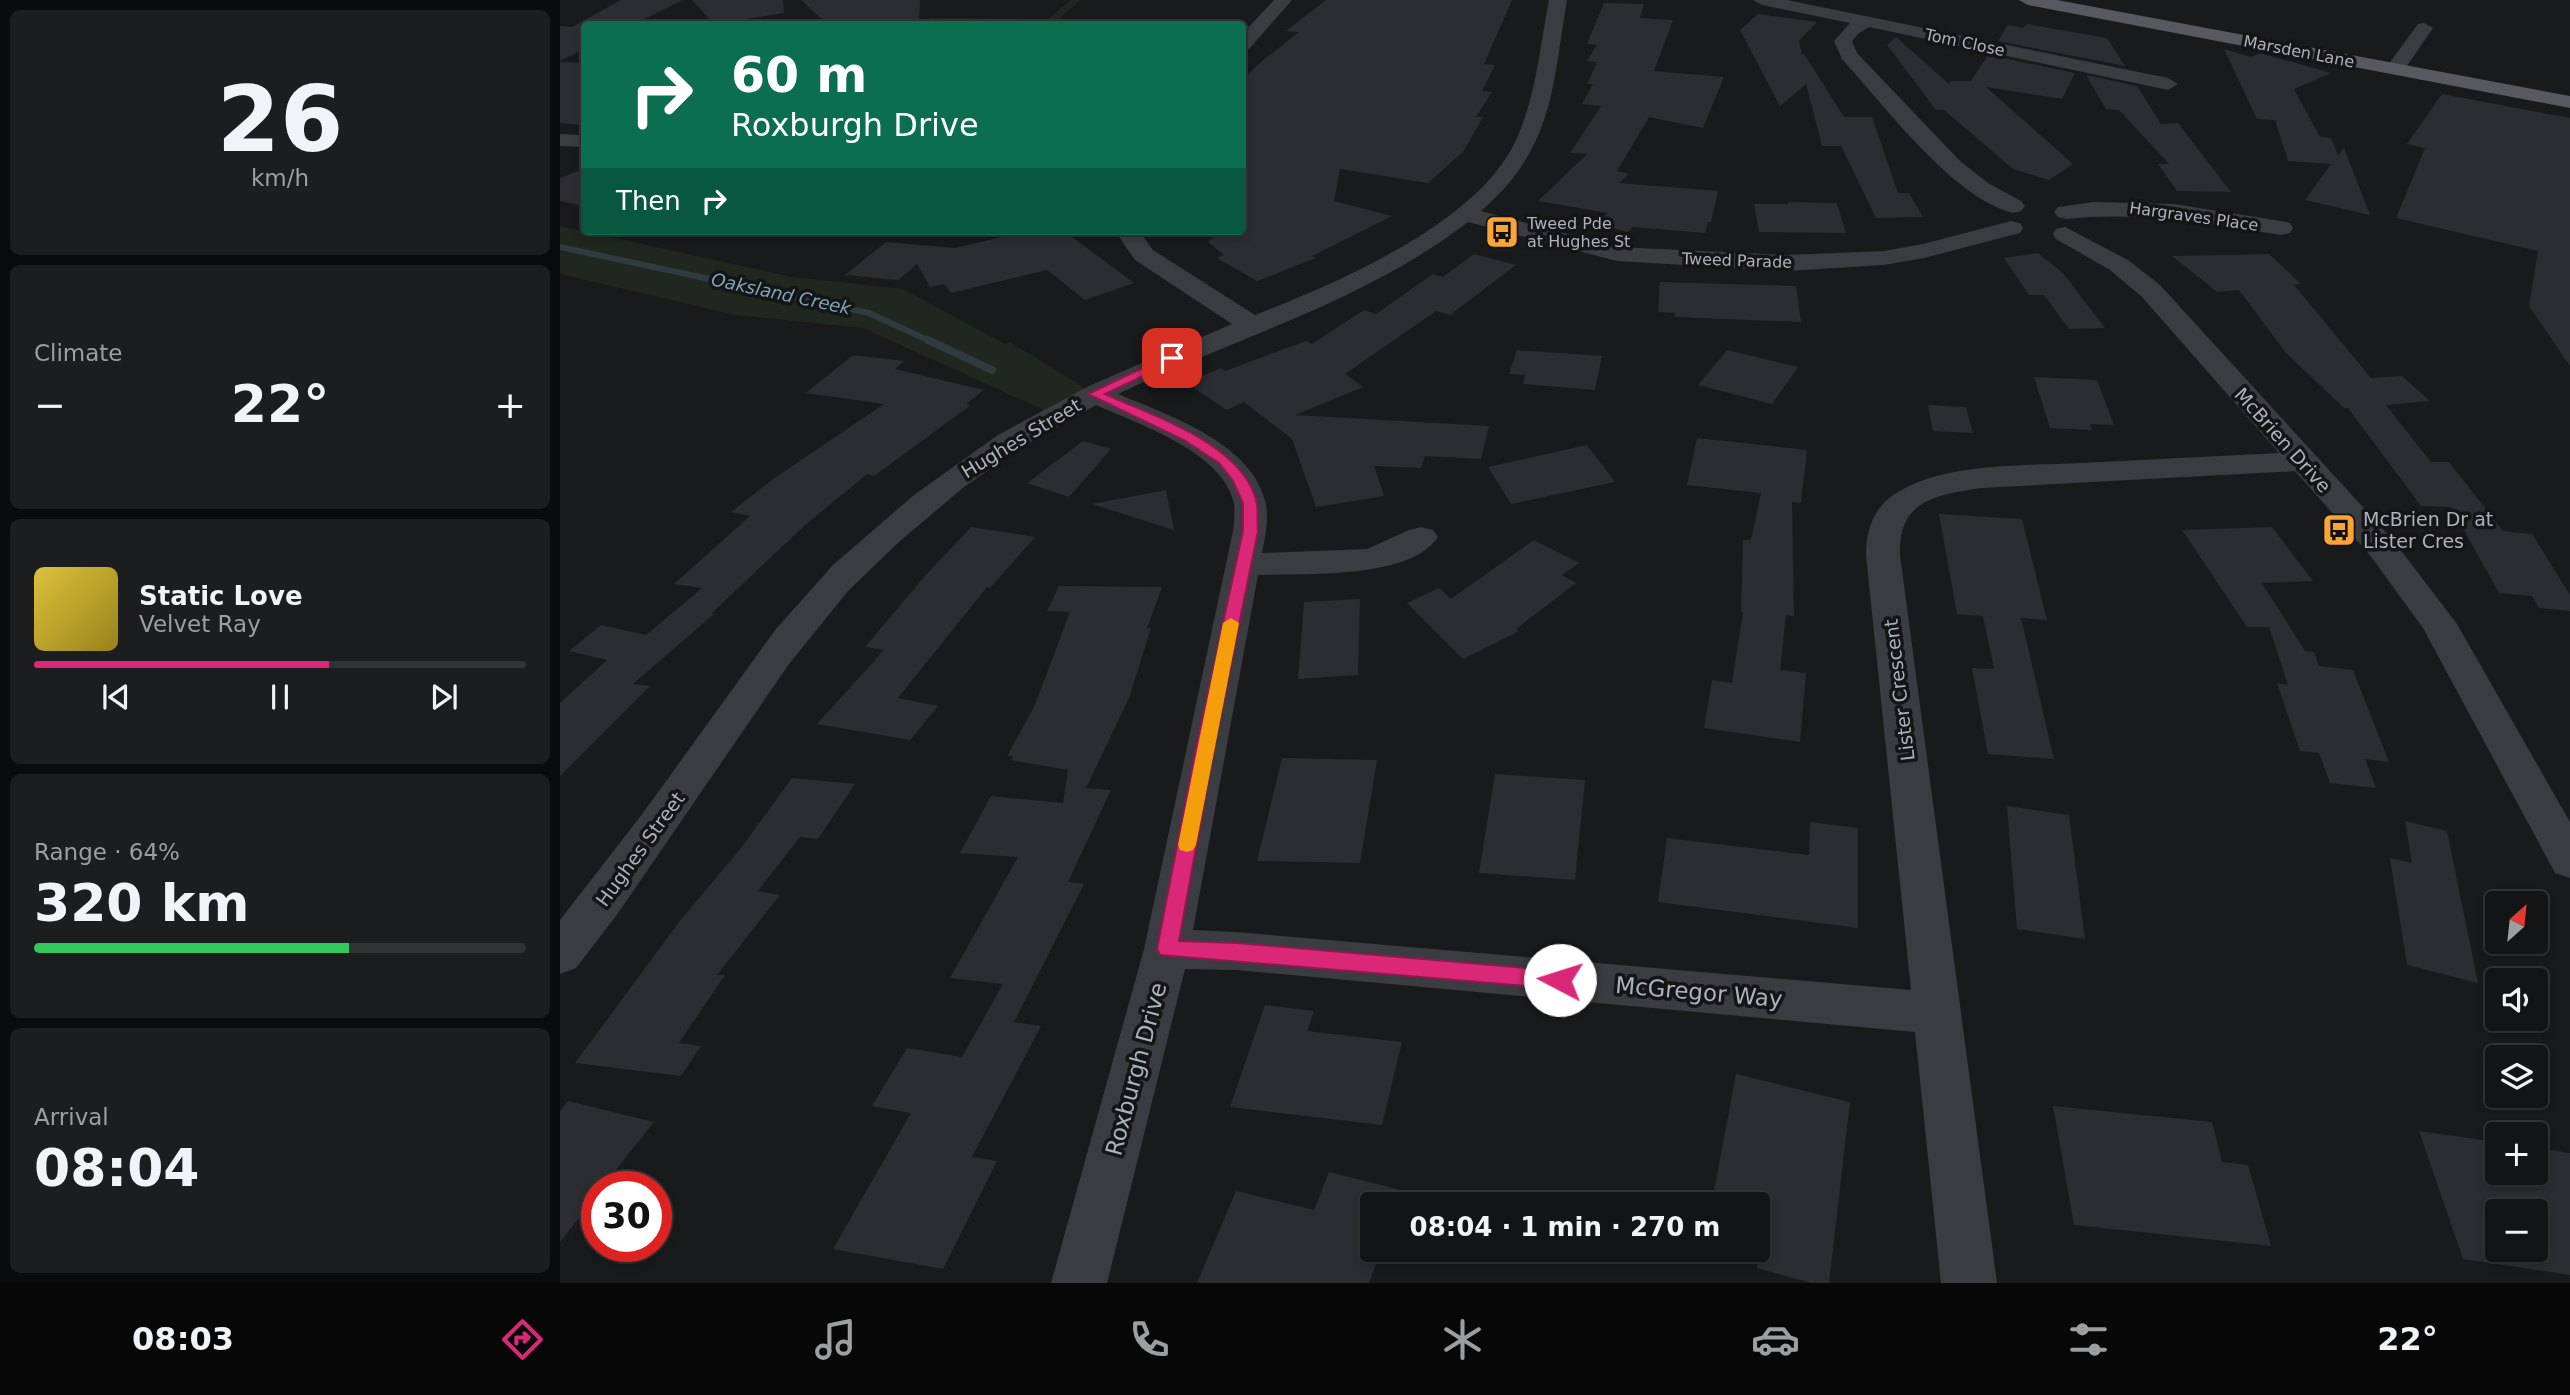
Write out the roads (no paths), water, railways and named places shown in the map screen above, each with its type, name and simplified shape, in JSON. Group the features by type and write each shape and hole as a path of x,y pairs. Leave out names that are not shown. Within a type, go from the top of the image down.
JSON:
{"main road":[{"name":"Marsden Lane","path":"2028,0 2570,102"}],"street":[{"path":"1246,41 1283,0"},
{"name":"Hughes Street","path":"560,954 606,898 769,666 818,601 857,561 951,481 1000,447 1095,394 1172,358 1333,293 1396,262 1464,214 1510,169 1530,135 1558,0"},
{"name":"Tom Close","path":"1762,0 2168,85"},
{"name":"McBrien Drive","path":"1866,22 1853,29 1843,41 1849,55 1952,166 1980,188 2119,265 2151,291 2381,547 2438,624 2570,861"},
{"path":"2395,69 2424,28"},
{"path":"560,140 581,141"},
{"name":"Hargraves Place","path":"2039,220 2101,207 2142,207 2281,228"},
{"name":"Tweed Parade","path":"1464,214 1617,254 1786,263 1895,257 2039,220"},
{"path":"1130,235 1144,255 1254,327"},
{"name":"Roxburgh Drive","path":"1079,1283 1167,949 1250,531 1250,503 1240,480 1224,460 1188,437 1095,394"},
{"name":"Lister Crescent","path":"1969,1283 1883,555 1883,533 1893,513 1910,498 1936,485 1980,478 2301,461"},
{"path":"1243,565 1367,560 1386,556 1421,537"},
{"name":"McGregor Way","path":"1167,949 1237,951 1938,1013"}],"waterway":[{"name":"Oaksland Creek","path":"560,247 869,313 932,342"},
{"name":"Oaksland Creek","path":"928,340 992,370"}],"place":[{"name":"Tweed Pde at Hughes St","path":"1502,232"},
{"name":"McBrien Dr at Lister Cres","path":"2339,530"}]}
